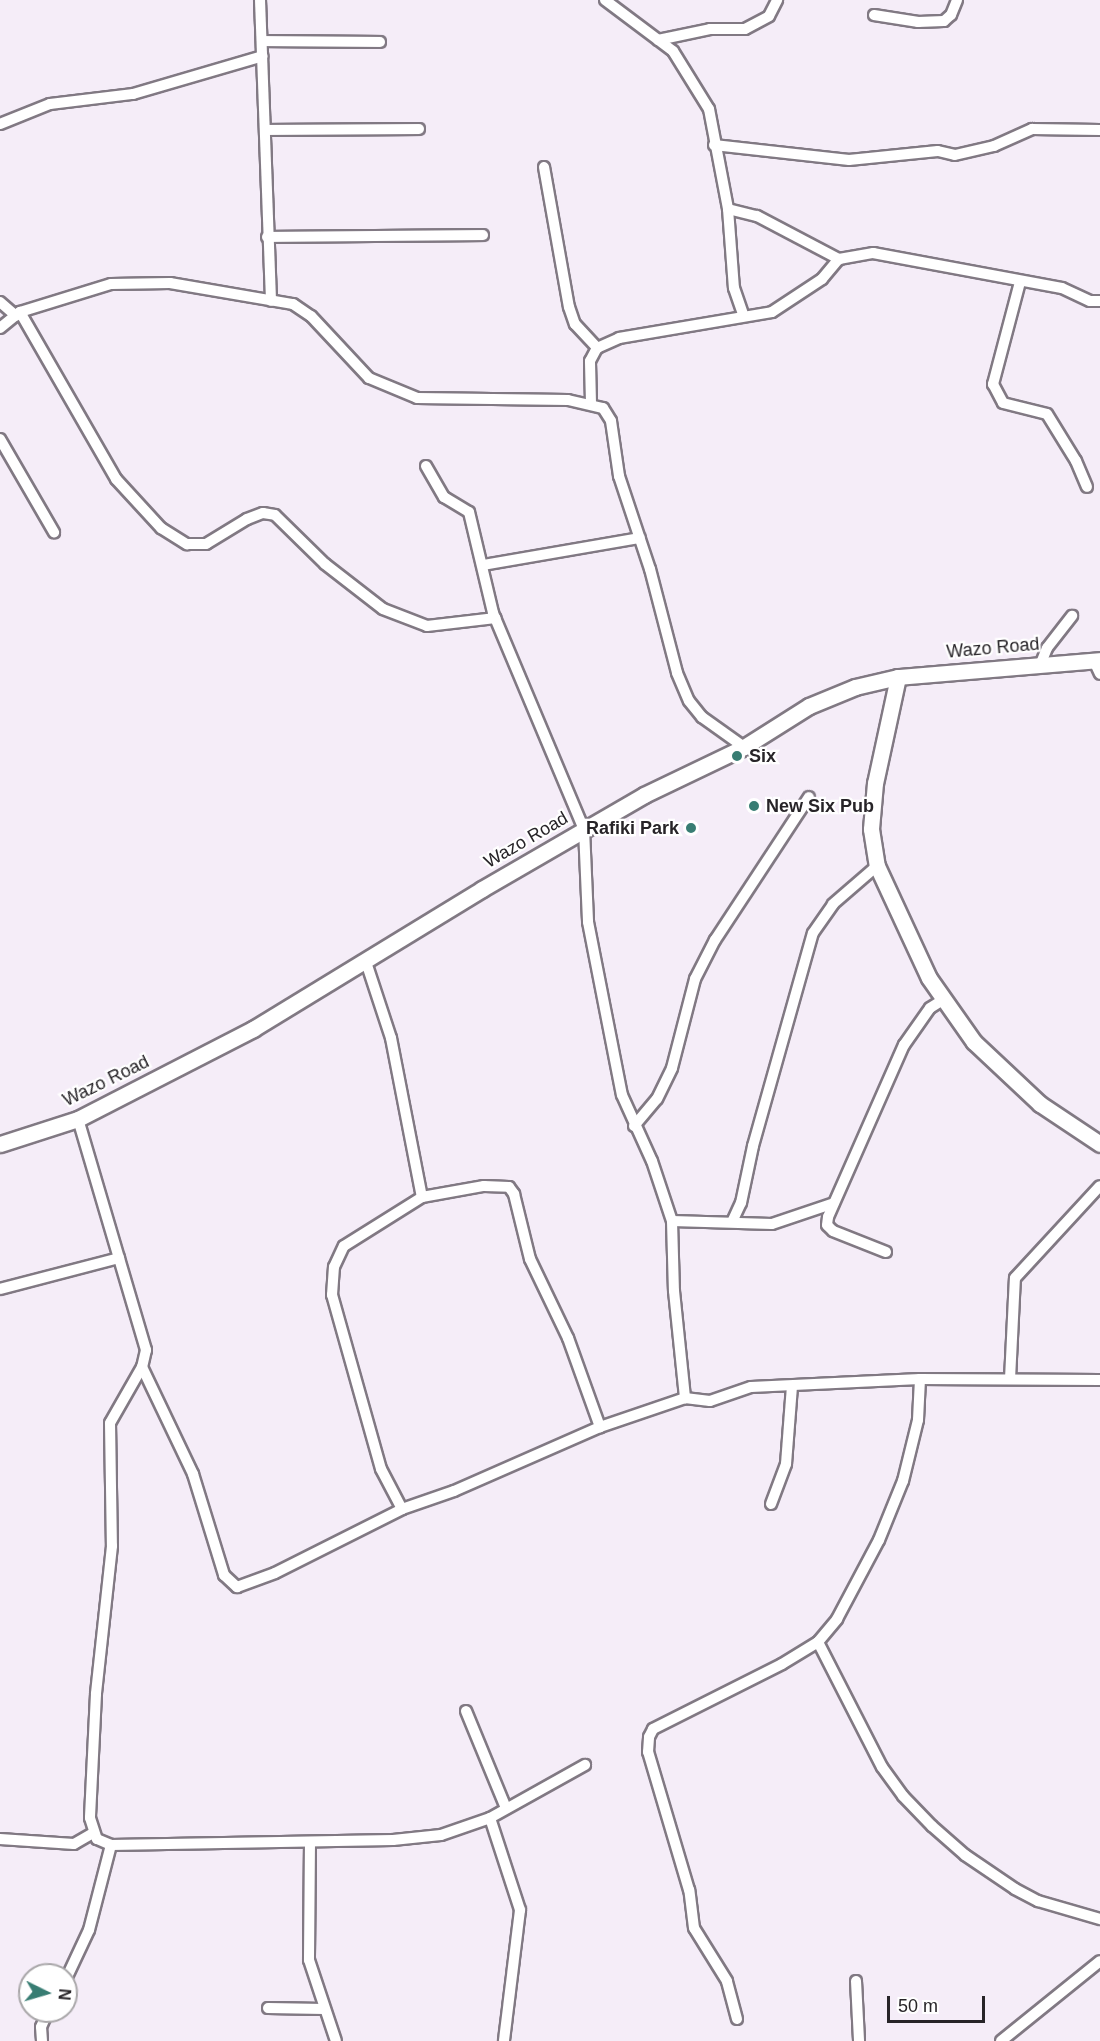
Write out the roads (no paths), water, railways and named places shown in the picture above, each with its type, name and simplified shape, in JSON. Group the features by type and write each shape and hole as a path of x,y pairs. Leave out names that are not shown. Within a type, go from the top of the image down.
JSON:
{"main road":[{"name":"Wazo Road","path":"0,1144 78,1119 253,1029 584,829 744,747 809,706 855,687 898,677 1041,663 1098,665"},
{"path":"898,677 875,783 871,829 878,866 943,1000 974,1042 1040,1104 1100,1144"}],"street":[{"path":"260,0 271,301"},
{"path":"605,0 673,51 709,110 728,208 734,288 743,314"},
{"path":"658,40 710,29 745,29 769,16 777,0"},
{"path":"874,15 918,22 944,21 951,15 957,0"},
{"path":"262,41 380,42"},
{"path":"0,124 50,104 133,94 263,56"},
{"path":"714,145 849,160 938,151 955,155 994,146 1032,129 1076,127 1100,130"},
{"path":"266,130 419,129"},
{"path":"544,167 569,307 575,324 597,348"},
{"path":"728,208 757,216 839,259 873,253 1062,288 1090,302 1100,301"},
{"path":"267,237 483,235"},
{"path":"591,403 590,361 597,348 619,338 743,314 772,312 822,279 839,259"},
{"path":"1020,282 993,384 1003,403 1047,414 1076,461 1087,487"},
{"path":"0,328 18,314 111,284 170,283 293,304 311,316 354,366 390,390 417,398 591,403 603,408 611,421 618,476 640,538 677,672 689,701 702,717 744,747"},
{"path":"0,302 18,314 116,479 161,528 188,544 206,544 247,519 263,513 275,515 325,564 383,609 427,626 495,618"},
{"path":"0,439 54,532"},
{"path":"426,466 444,497 470,512 495,618 584,829 588,922 620,1085 634,1126 652,1161 672,1221 674,1291 685,1398"},
{"path":"483,565 640,538"},
{"path":"1041,663 1047,648 1072,616"},
{"path":"634,1126 657,1099 672,1068 695,979 715,940 809,797"},
{"path":"732,1222 741,1203 753,1146 813,933 833,904 878,866"},
{"path":"366,962 391,1038 422,1197"},
{"path":"886,1252 833,1231 827,1225 834,1203 904,1045 930,1008 943,1000"},
{"path":"78,1119 141,1325 146,1350 142,1367 110,1423 112,1546 96,1694 93,1833"},
{"path":"402,1509 381,1469 332,1295 333,1267 344,1246 422,1197 484,1186 509,1187 530,1259 568,1338 600,1427"},
{"path":"1010,1379 1015,1278 1100,1186"},
{"path":"672,1221 772,1224 834,1203"},
{"path":"0,1288 119,1258"},
{"path":"142,1367 193,1474 224,1575 231,1585 237,1587 275,1573 402,1509 454,1491 600,1427 685,1398 710,1401 750,1387 920,1379 1100,1380"},
{"path":"737,2019 727,1981 694,1928 689,1890 648,1752 649,1737 663,1724 782,1664 818,1642 837,1619 879,1540 903,1481 918,1420 920,1379"},
{"path":"771,1504 786,1464 792,1386"},
{"path":"818,1642 882,1767 903,1796 932,1826 964,1855 1015,1889 1038,1901 1100,1920"},
{"path":"466,1711 506,1808"},
{"path":"93,1833 111,1845 310,1842 441,1835 490,1818 585,1765"},
{"path":"490,1818 520,1910 504,2041"},
{"path":"0,1839 74,1844 93,1833"},
{"path":"310,1842 309,1960 336,2041"},
{"path":"74,1963 89,1930 111,1845"},
{"path":"1001,2041 1100,1961"},
{"path":"856,1981 859,2041"},
{"path":"268,2008 324,2010"},
{"path":"42,2041 43,2023"}],"place":[{"name":"Six","path":"737,756"},
{"name":"New Six Pub","path":"754,806"},
{"name":"Rafiki Park","path":"691,828"}]}
